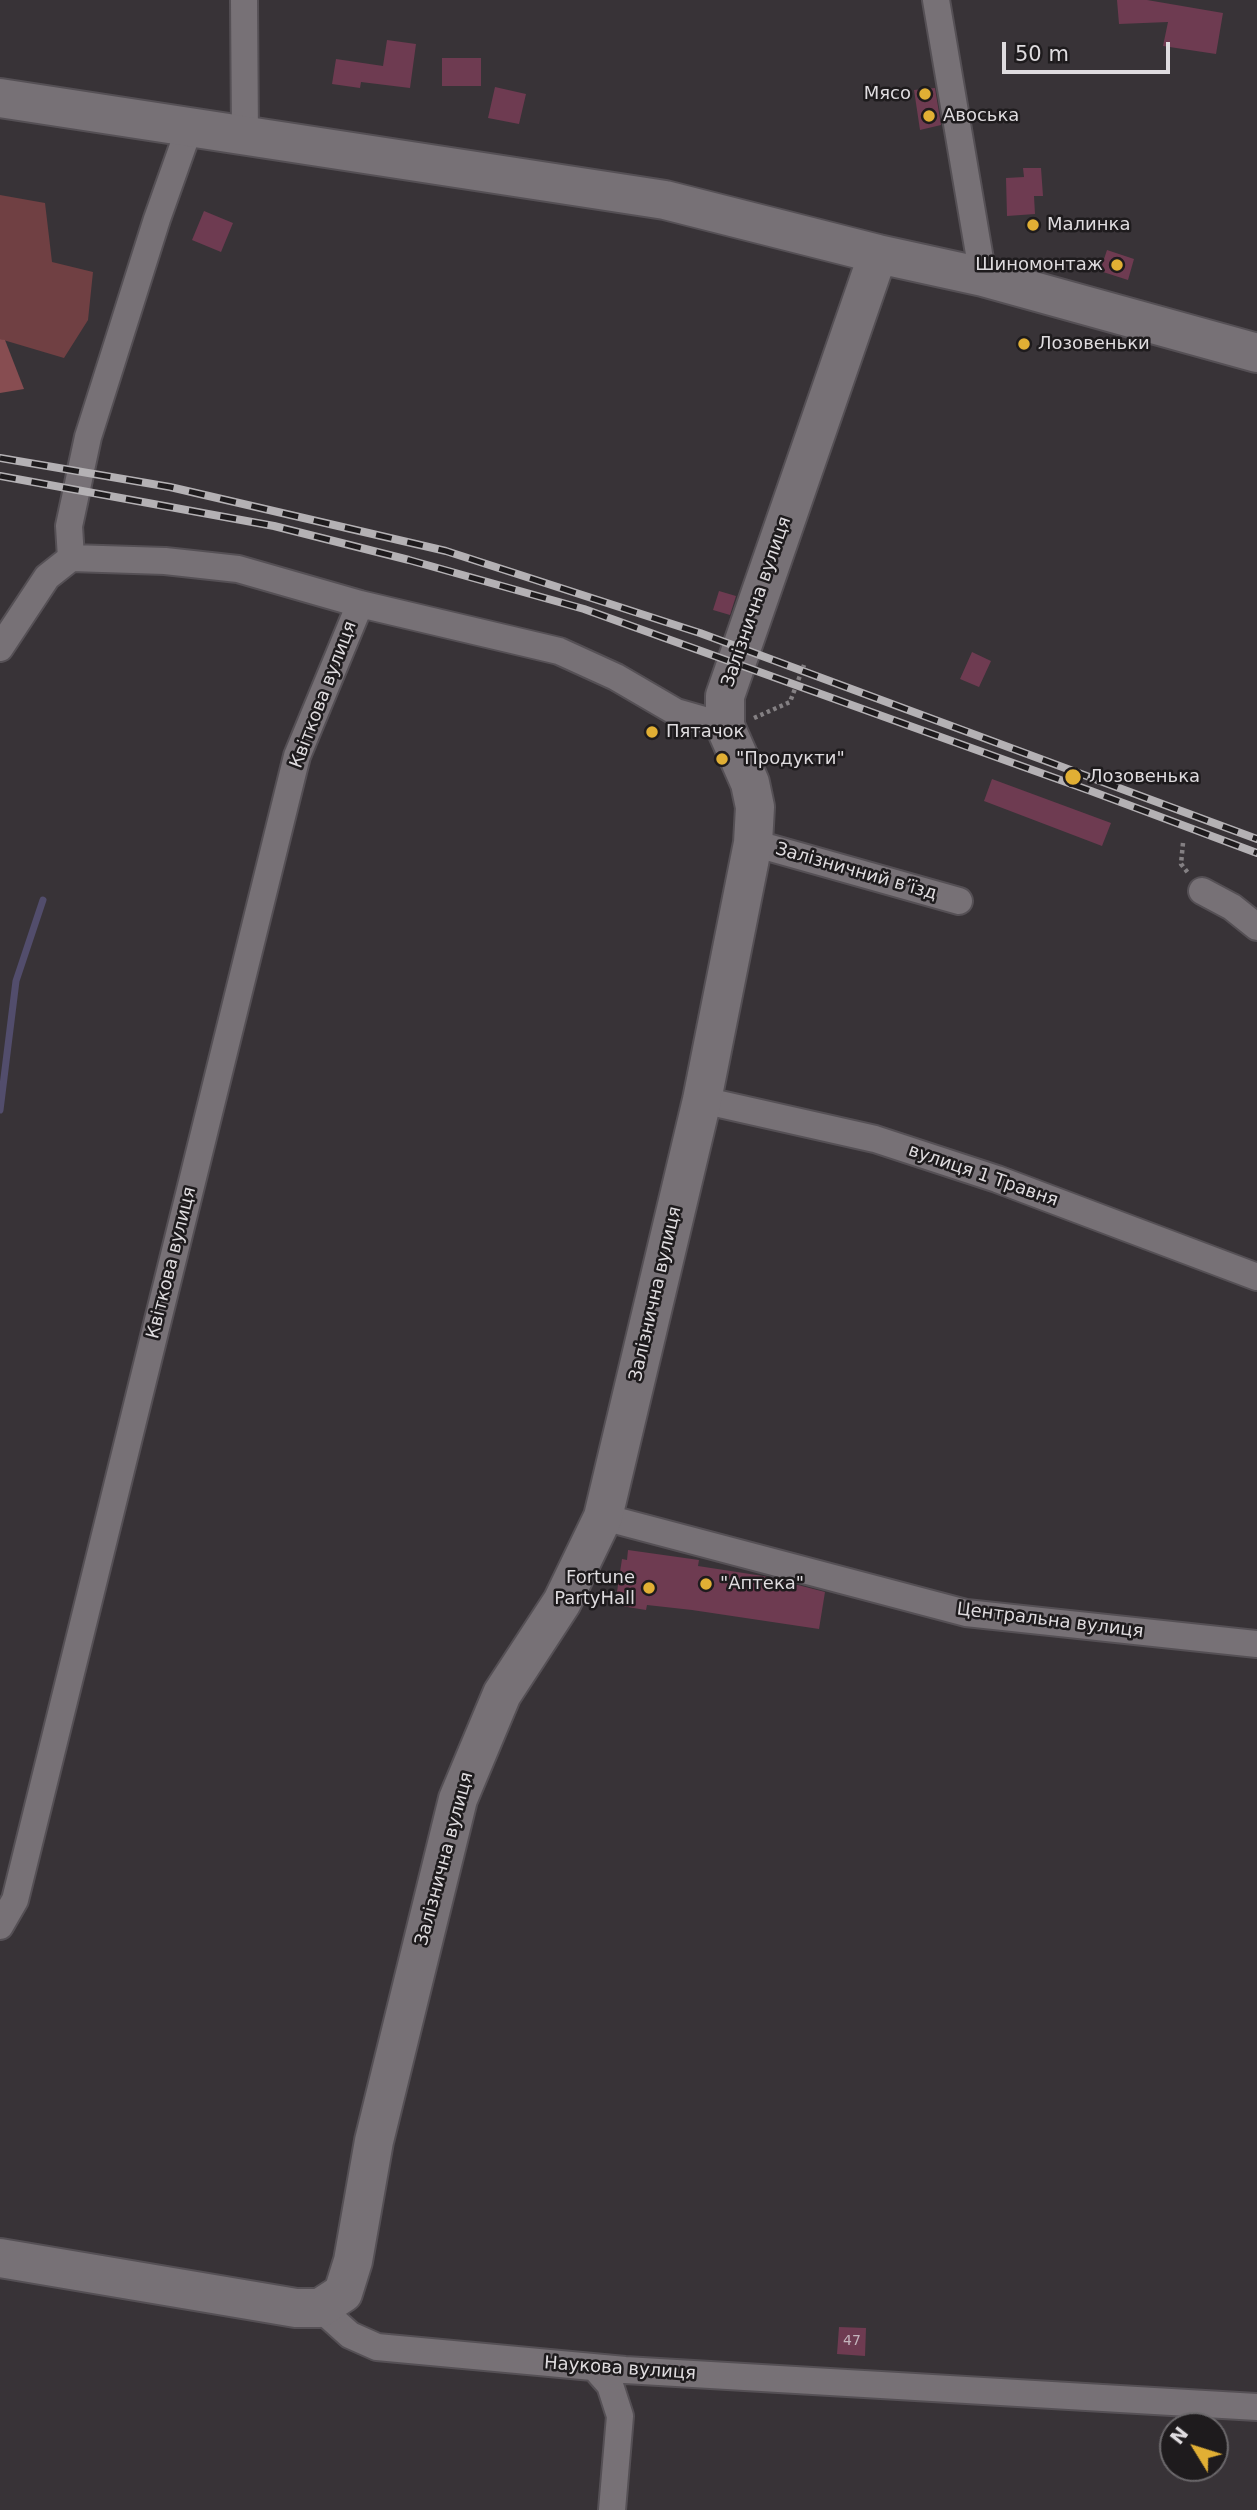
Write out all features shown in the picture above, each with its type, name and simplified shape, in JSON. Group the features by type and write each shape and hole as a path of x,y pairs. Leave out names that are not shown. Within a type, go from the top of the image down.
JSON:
{"street":[{"path":"244,0 245,136"},
{"path":"936,0 983,277"},
{"path":"0,98 665,200 878,254 983,277 1257,353"},
{"path":"71,558 69,526 88,437 153,231 190,126"},
{"name":"Залізнична вулиця","path":"320,2308 343,2292 353,2261 374,2141 458,1800 502,1693 562,1602 603,1517 702,1100 753,843 755,807 750,783 725,726 725,696 878,254"},
{"path":"0,648 47,577 71,558 165,561 237,569 360,604 559,651 616,677 676,712 725,726"},
{"name":"Квіткова вулиця","path":"0,1926 15,1900 297,756 360,604"},
{"name":"Залізничний в’їзд","path":"753,843 959,901"},
{"path":"1202,891 1232,907 1257,927"},
{"name":"вулиця 1 Травня","path":"702,1100 875,1139 997,1179 1257,1277"},
{"name":"Центральна вулиця","path":"603,1517 966,1613 1257,1644"},
{"path":"0,2258 296,2308 320,2308"},
{"name":"Наукова вулиця","path":"320,2308 350,2335 377,2347 596,2368 1257,2407"},
{"path":"596,2368 610,2385 620,2416 612,2510"}],"path":[{"path":"725,726 769,714 790,702 804,665"},
{"path":"1183,843 1181,863 1202,891"}],"shaded area":[{"path":"0,195 45,203 52,262 93,272 88,320 64,358 0,339"},
{"path":"0,339 5,340 24,389 0,393"}],"building":[{"path":"1117,0 1147,0 1223,13 1216,54 1163,46 1168,22 1119,24"},
{"path":"387,40 416,44 410,88 361,82 360,88 332,84 336,59 383,66"},
{"path":"442,58 481,58 481,86 442,86"},
{"path":"495,87 526,94 519,124 488,118"},
{"path":"935,88 941,125 920,130 914,90"},
{"path":"1023,168 1041,168 1043,196 1034,196 1035,214 1007,216 1006,178 1024,177"},
{"path":"204,211 233,223 221,252 192,240"},
{"name":"Шиномонтаж","path":"1107,250 1134,259 1128,280 1100,271"},
{"path":"719,591 736,596 730,615 713,610"},
{"path":"972,652 991,661 979,687 960,679"},
{"path":"992,779 1111,823 1102,846 984,801"},
{"path":"628,1550 699,1560 698,1566 763,1576 825,1592 819,1629 692,1610 647,1605 646,1610 615,1605 622,1559 627,1560"},
{"path":"839,2327 866,2328 865,2356 837,2354"}],"waterway":[{"path":"0,1110 16,981 43,900"}],"railway":[{"path":"0,458 170,487 446,551 700,633 1257,839"},
{"path":"0,476 274,526 584,609 1257,853"}],"place":[{"name":"Мясо","path":"925,94"},
{"name":"Авоська","path":"929,116"},
{"name":"Малинка","path":"1033,225"},
{"name":"Шиномонтаж","path":"1117,265"},
{"name":"Лозовеньки","path":"1024,344"},
{"name":"Пятачок","path":"652,732"},
{"name":"\"Продукти\"","path":"722,759"},
{"name":"Лозовенька","path":"1073,777"},
{"name":"\"Аптека\"","path":"706,1584"},
{"name":"Fortune PartyHall","path":"649,1588"}]}
